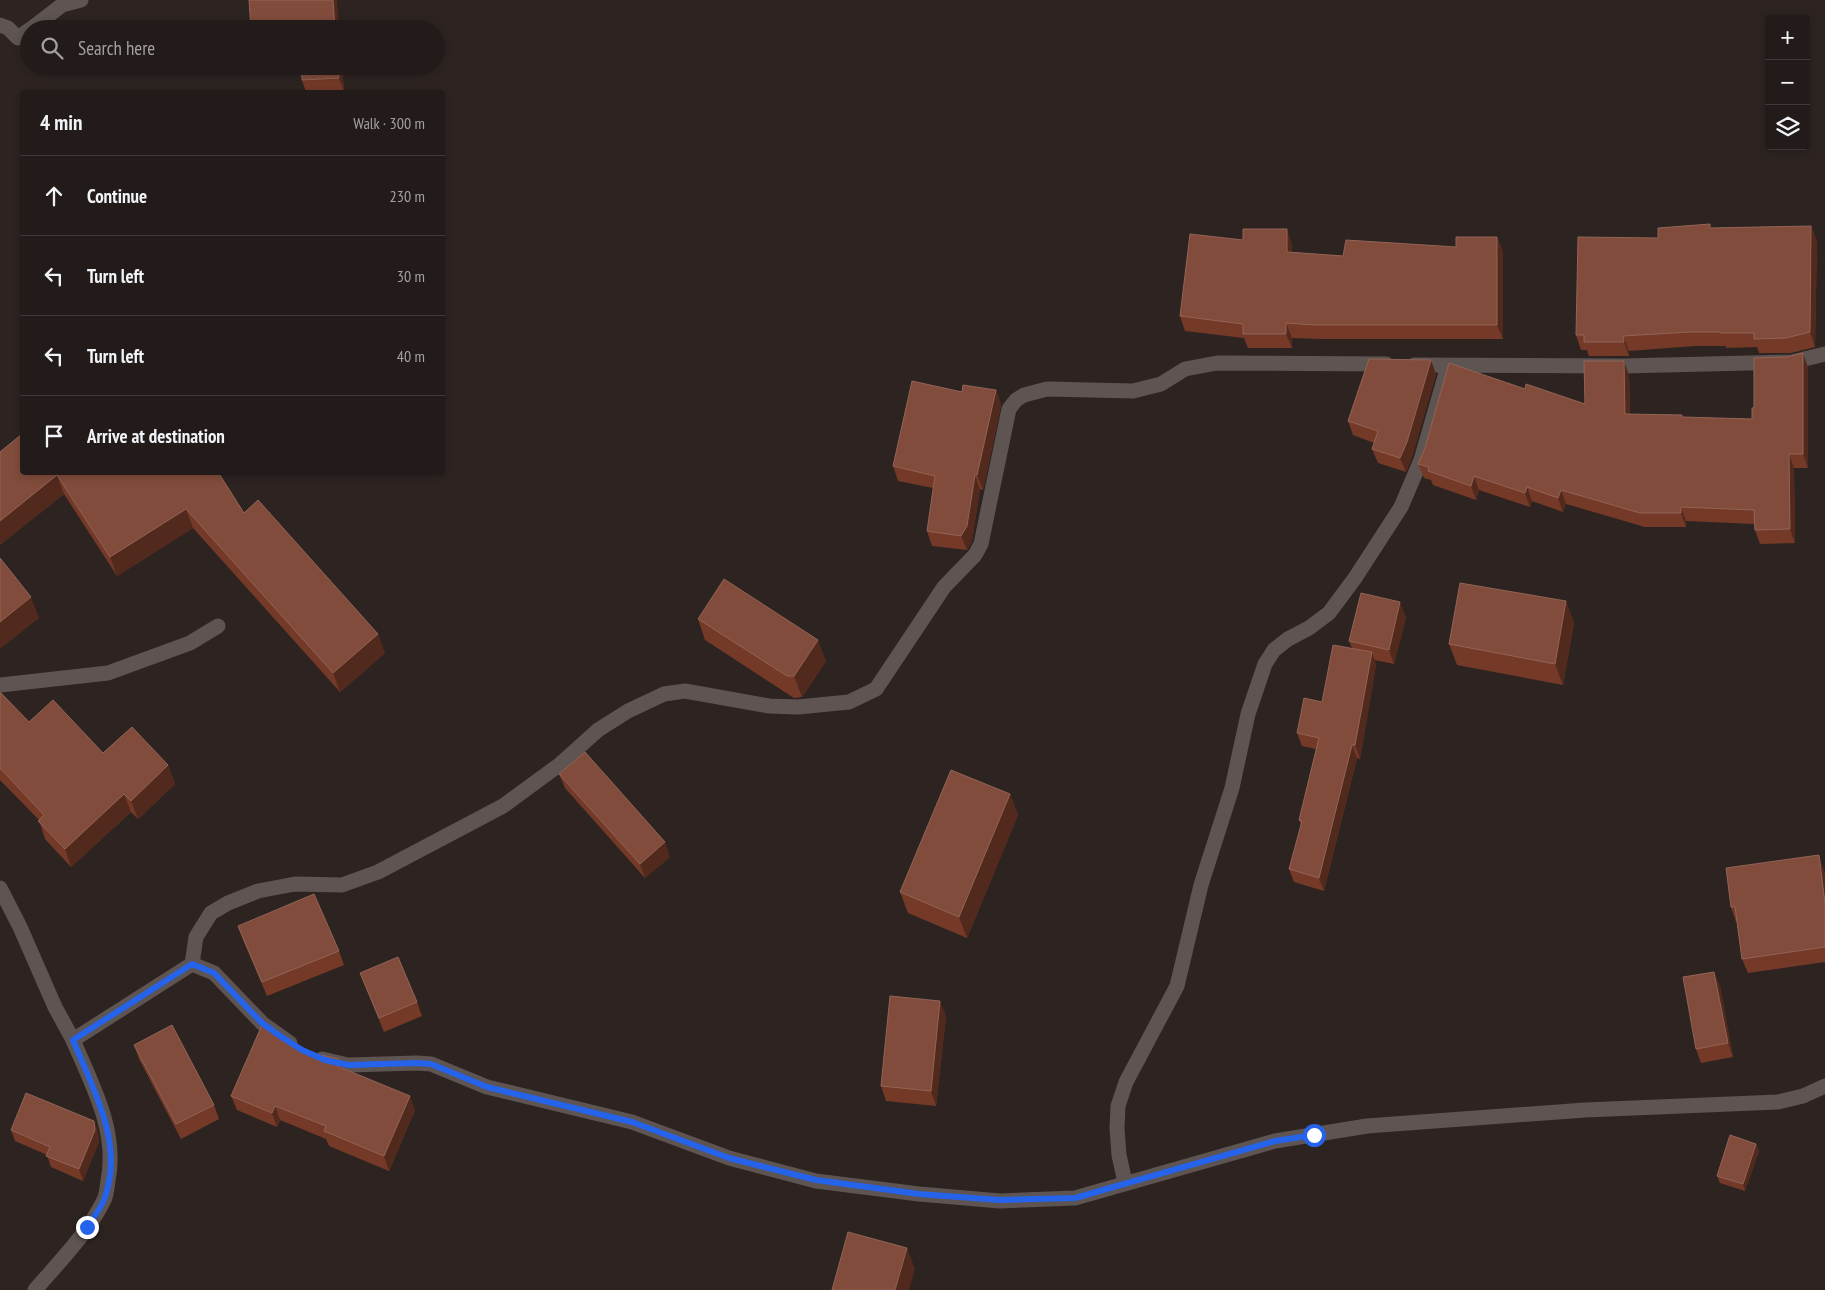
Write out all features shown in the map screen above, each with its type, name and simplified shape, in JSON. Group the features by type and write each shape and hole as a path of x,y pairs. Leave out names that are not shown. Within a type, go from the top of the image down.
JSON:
{"street":[{"path":"43,20 62,5 81,0"},
{"path":"0,25 8,28 18,38 20,37"},
{"path":"73,1040 192,964 196,937 211,913 228,903 258,891 295,884 342,885 378,872 503,806 559,765 598,730 664,694 685,691 769,706 798,708 849,702 876,689 944,587 976,555 981,544 1009,409 1016,400 1024,395 1047,390 1133,391 1161,384 1186,369 1217,363 1623,366 1792,362 1825,354"},
{"path":"1125,1182 1119,1156 1118,1106 1126,1082 1177,986 1201,885 1232,788 1248,714 1265,664 1274,650 1288,638 1309,628 1329,614 1401,507 1421,460 1448,366"},
{"path":"0,685 108,673 190,642 218,626"},
{"path":"0,888 55,1007 73,1040 104,1116 110,1150 110,1170 105,1198 87,1227 35,1290"},
{"path":"192,964 214,973 262,1023 280,1036 325,1060 348,1065 431,1064 487,1087 632,1122 729,1158 816,1180 919,1194 1000,1200 1075,1198 1125,1182 1275,1141 1367,1126 1585,1110 1778,1102 1803,1096 1825,1086"}],"building":[{"path":"249,0 333,0 334,20 250,20"},
{"path":"302,75 339,75 339,78 302,80"},
{"path":"1710,224 1710,228 1811,226 1810,332 1786,338 1754,339 1754,333 1690,332 1623,336 1624,342 1584,342 1584,335 1576,335 1578,237 1658,238 1658,228"},
{"path":"1243,229 1287,229 1287,252 1343,256 1346,240 1456,247 1456,237 1497,237 1497,325 1314,325 1286,323 1286,334 1243,334 1243,324 1180,316 1190,234 1243,240"},
{"path":"1803,353 1803,454 1789,454 1790,529 1755,530 1754,510 1681,507 1681,513 1640,513 1561,490 1558,498 1527,487 1525,493 1474,476 1471,486 1428,471 1429,467 1418,464 1425,448 1449,363 1525,389 1526,384 1585,404 1584,361 1624,361 1625,414 1752,419 1752,408 1754,408 1754,358 1787,357"},
{"path":"1369,359 1431,360 1407,442 1400,458 1372,449 1378,431 1348,421"},
{"path":"912,381 962,392 963,385 996,390 977,475 975,475 967,526 961,536 927,531 935,476 893,466"},
{"path":"20,436 20,475 57,475 0,521 0,452"},
{"path":"57,475 220,475 244,513 258,500 378,634 333,673 186,509 110,557"},
{"path":"0,558 31,597 0,622"},
{"path":"724,579 818,640 794,676 787,676 698,619"},
{"path":"1460,583 1566,601 1555,664 1449,644"},
{"path":"1361,593 1400,602 1389,650 1349,641"},
{"path":"1333,645 1372,652 1355,745 1352,745 1319,878 1289,869 1302,821 1299,820 1319,738 1297,733 1304,698 1322,702"},
{"path":"0,692 29,722 53,700 103,753 132,727 168,765 131,801 124,794 65,849 38,821 44,815 0,768"},
{"path":"585,752 665,842 640,864 559,774"},
{"path":"951,770 1010,794 959,917 900,892"},
{"path":"1819,855 1825,903 1825,947 1742,959 1735,907 1731,907 1726,868"},
{"path":"314,894 339,951 262,982 238,926"},
{"path":"398,957 417,1002 379,1018 360,973"},
{"path":"1714,972 1728,1043 1696,1049 1683,977"},
{"path":"890,996 940,1001 931,1091 881,1086"},
{"path":"172,1025 214,1105 176,1124 134,1045"},
{"path":"262,1025 292,1043 316,1054 339,1059 337,1066 410,1096 384,1156 324,1131 326,1126 275,1106 272,1113 231,1096"},
{"path":"26,1093 94,1121 95,1130 79,1169 46,1156 50,1147 11,1130"},
{"path":"1730,1135 1756,1144 1743,1184 1717,1176"},
{"path":"848,1232 907,1248 895,1290 832,1290"}],"route":[{"path":"87,1227 105,1198 110,1170 110,1150 104,1116 73,1040 192,964 214,973 262,1023 280,1036 302,1050 325,1060 348,1065 366,1066 431,1064 472,1082 503,1092 632,1122 729,1158 816,1180 919,1194 1000,1200 1075,1198 1125,1182 1275,1141 1314,1135"}]}
